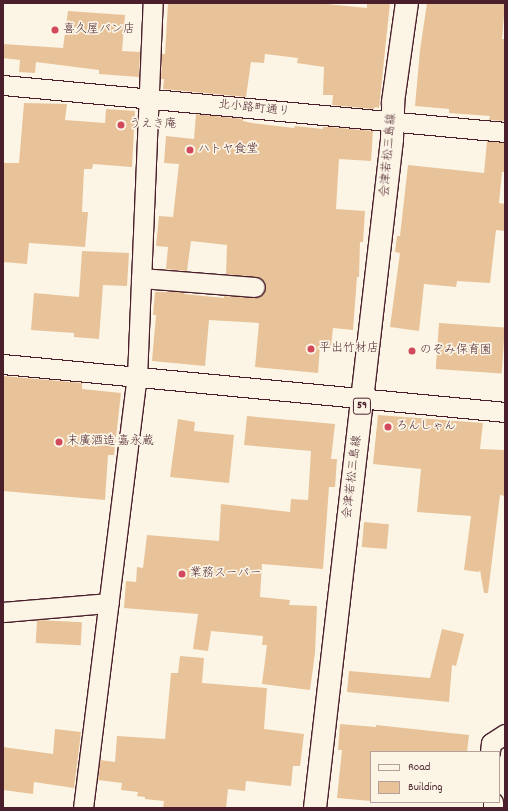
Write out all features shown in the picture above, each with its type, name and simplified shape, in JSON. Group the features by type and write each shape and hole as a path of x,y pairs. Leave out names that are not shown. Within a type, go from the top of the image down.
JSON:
{"main road":[{"name":"会津若松三島線","path":"315,808 363,397 393,122 393,102 407,3"}],"street":[{"path":"83,808 137,377 153,3"},
{"name":"北小路町通り","path":"3,85 505,132"},
{"path":"141,278 255,287"},
{"path":"3,364 363,397 505,412"},
{"path":"3,612 109,603"},
{"path":"490,751 491,743 505,734"}],"building":[{"path":"168,3 317,3 367,8 367,3 390,3 379,108 375,107 374,109 332,105 333,95 323,95 324,67 297,63 298,58 265,54 264,63 251,62 246,97 163,89 164,79 161,79 162,54 165,54"},
{"path":"427,3 505,3 502,39 505,39 505,121 489,120 490,116 449,113 449,109 415,106 420,50"},
{"path":"68,11 125,15 122,51 140,52 139,77 99,74 99,70 36,62 35,73 19,72 20,60 3,58 3,44 63,48"},
{"path":"24,103 67,104 65,120 105,123 106,109 135,111 132,167 93,164 92,169 84,169 82,212 88,212 85,247 29,243 27,264 3,262 3,163 19,163"},
{"path":"196,114 243,119 243,121 252,123 294,128 295,126 323,129 323,127 329,127 373,131 371,161 339,159 336,209 365,211 363,242 360,242 359,277 357,277 353,330 333,328 331,347 320,346 318,373 255,367 259,323 209,320 205,366 152,361 156,315 153,315 155,292 185,292 184,294 224,298 224,296 254,298 260,297 266,288 265,282 261,278 226,274 227,245 191,241 187,271 166,269 168,247 156,246 159,216 173,217 179,164 164,163 166,136 194,139"},
{"path":"487,141 505,143 505,172 502,172 499,203 505,204 505,231 496,230 490,283 457,281 456,287 424,284 419,331 390,327 400,253 395,252 397,236 400,236 408,165 484,173"},
{"path":"82,251 129,253 127,286 103,285 99,339 74,337 74,333 31,330 34,293 79,297"},
{"path":"439,323 505,328 502,373 436,369"},
{"name":"末廣酒造 嘉永蔵","path":"3,376 82,383 82,389 121,393 114,455 108,455 105,500 3,491"},
{"path":"378,415 483,423 480,449 505,450 505,496 500,495 488,593 484,593 480,570 479,572 464,570 471,516 417,512 421,469 373,464"},
{"path":"247,416 335,424 331,459 337,459 335,487 329,487 323,569 262,564 260,597 290,600 289,605 317,606 315,653 310,690 262,684 267,645 262,645 263,636 211,631 208,651 193,649 198,614 124,608 126,581 136,582 137,567 143,568 147,535 219,541 221,504 290,512 291,499 308,500 311,451 244,445"},
{"path":"178,419 195,422 194,431 234,435 229,483 170,477"},
{"path":"364,522 389,524 387,549 362,547"},
{"path":"37,620 82,622 81,645 36,643"},
{"path":"442,629 464,634 456,666 452,665 449,702 347,692 349,671 430,678"},
{"path":"180,656 204,658 202,683 267,688 264,729 304,734 300,766 293,766 291,786 246,781 245,791 228,789 226,808 163,808 164,801 145,799 145,797 137,796 138,792 121,790 122,783 98,780 100,760 115,762 117,736 165,739 171,673 178,673"},
{"path":"340,724 376,727 376,725 469,735 467,751 370,751 370,801 337,798 342,750 338,750"},
{"path":"55,729 81,732 74,788 34,782 33,794 3,790 3,747 53,754"}],"place":[{"name":"喜久屋パン店","path":"55,30"},
{"name":"うえき庵","path":"121,125"},
{"name":"ハトヤ食堂","path":"190,150"},
{"name":"平出竹材店","path":"311,349"},
{"name":"のぞみ保育園","path":"412,351"},
{"name":"ろんしゃん","path":"388,427"},
{"name":"末廣酒造 嘉永蔵","path":"59,442"},
{"name":"業務スーパー","path":"182,574"}]}
